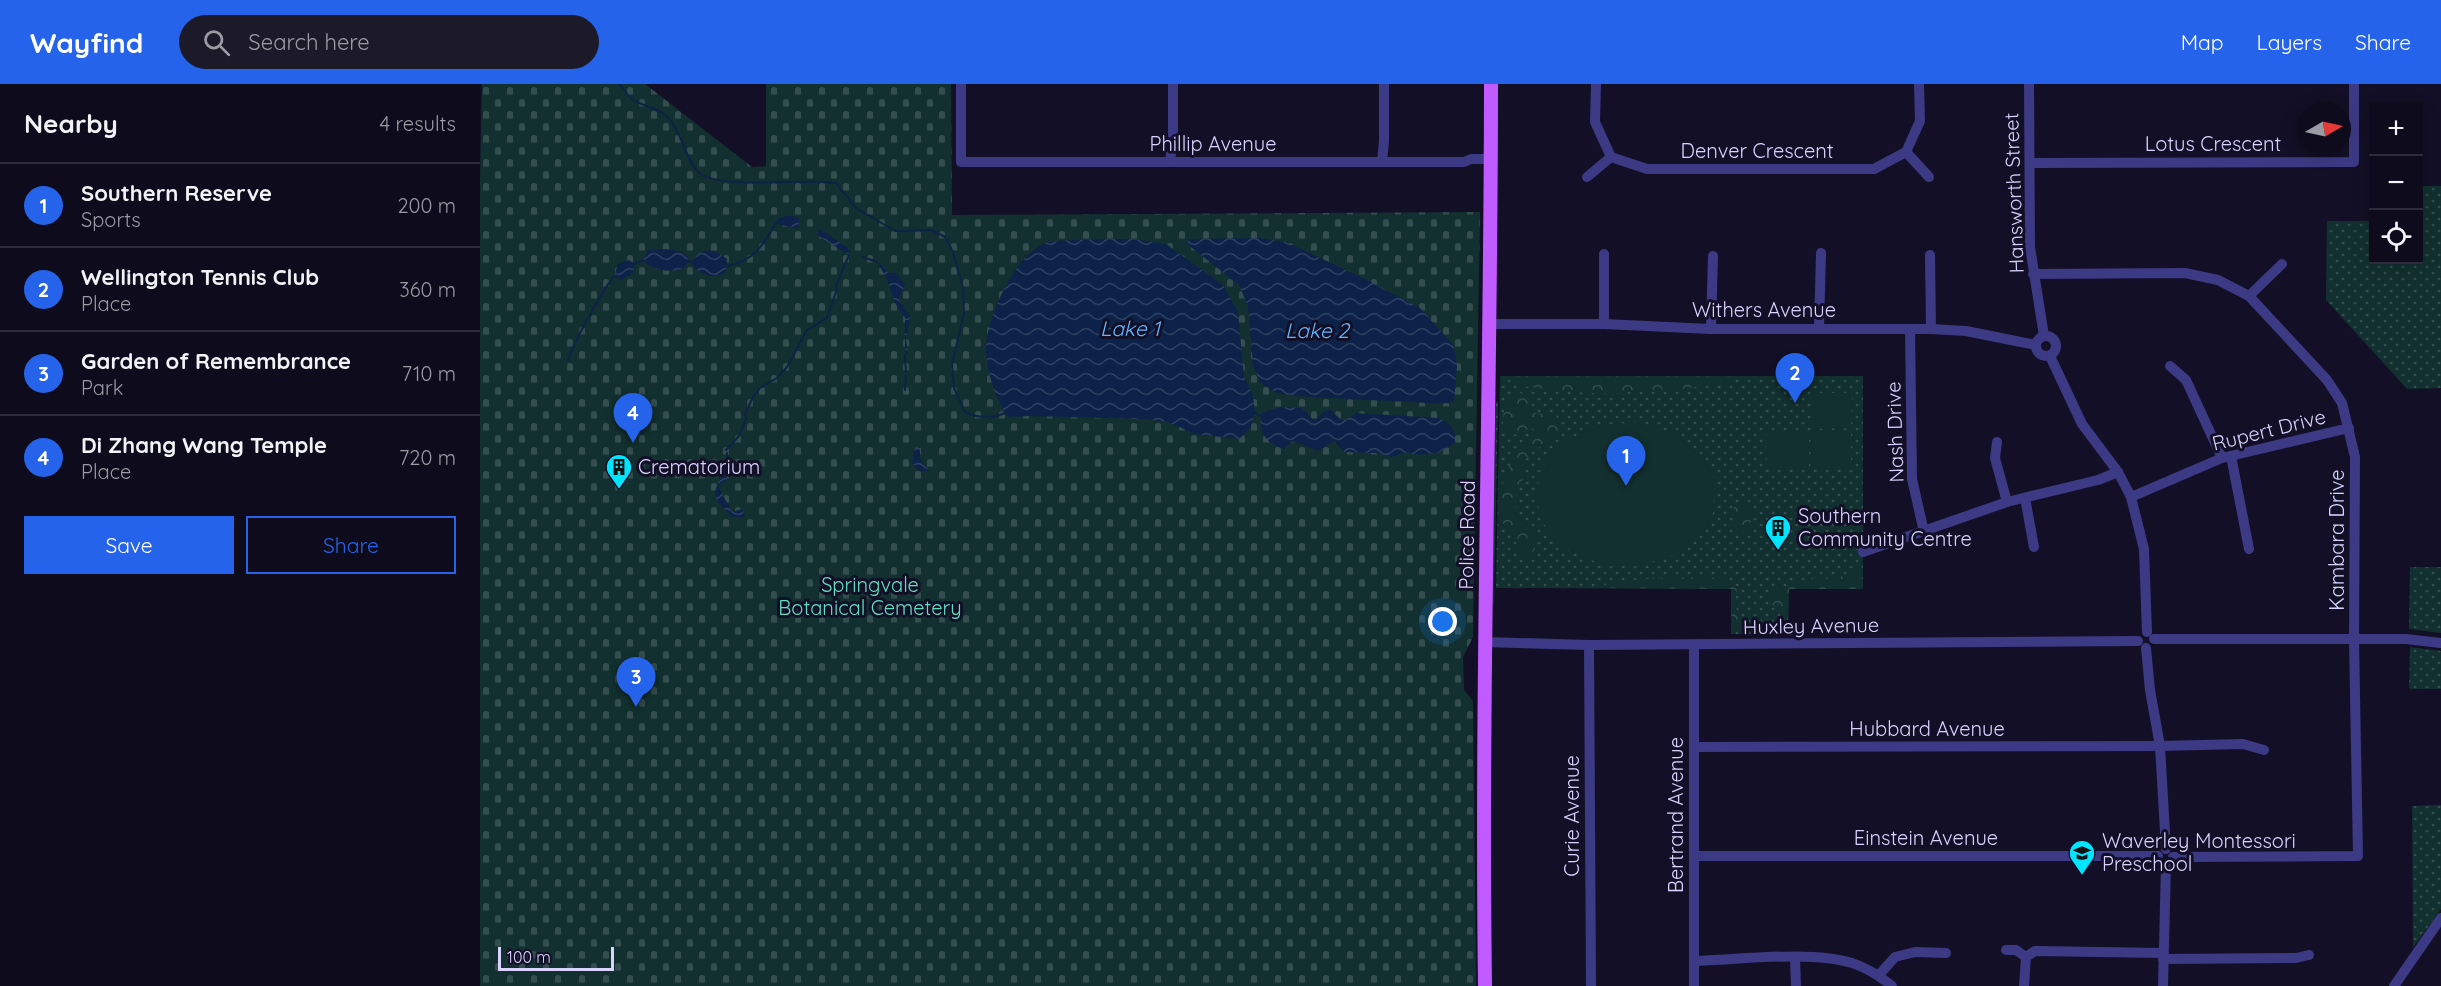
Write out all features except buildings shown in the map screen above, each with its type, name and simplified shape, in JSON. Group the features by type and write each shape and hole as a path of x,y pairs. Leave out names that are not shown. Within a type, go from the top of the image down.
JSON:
{"main road":[{"name":"Police Road","path":"1485,986 1483,830 1491,84"}],"street":[{"name":"Phillip Avenue","path":"961,84 961,162 1464,162 1471,159 1491,162"},
{"path":"1173,84 1173,162"},
{"path":"1384,84 1385,162"},
{"path":"1587,177 1611,157 1595,122 1596,84"},
{"path":"1919,84 1920,121 1906,152 1929,177"},
{"name":"Hansworth Street","path":"2029,84 2030,247 2044,336"},
{"name":"Lotus Crescent","path":"2030,163 2354,162 2354,84"},
{"name":"Denver Crescent","path":"1611,157 1647,169 1874,169 1906,152"},
{"path":"1819,328 1821,253"},
{"path":"1604,254 1604,324"},
{"path":"1930,255 1931,329"},
{"path":"1711,329 1713,256"},
{"path":"2249,296 2282,264"},
{"name":"Kambara Drive","path":"2033,274 2185,273 2218,280 2249,296 2327,380 2342,403 2349,428 2355,457 2354,640 2358,856 2166,856"},
{"name":"Withers Avenue","path":"1490,324 1604,324 1711,329 1966,330 2036,345"},
{"name":"Nash Drive","path":"1910,329 1912,479 1924,532"},
{"path":"2044,336 2051,337 2056,343 2056,350 2050,356 2040,354 2036,345 2044,336"},
{"path":"2050,356 2082,424 2118,472 2131,497 2144,549 2150,635 2153,644 2142,644 2160,746 2166,856 2163,986"},
{"path":"2170,366 2187,380 2226,457 2249,549"},
{"name":"Rupert Drive","path":"2131,497 2226,457 2349,428"},
{"path":"1997,442 1995,458 2007,502"},
{"path":"1863,552 2007,502 2098,480 2118,472"},
{"path":"2025,498 2034,547"},
{"path":"2150,635 2354,640 2406,639 2441,643"},
{"name":"Huxley Avenue","path":"1485,642 1590,645 2142,644"},
{"name":"Curie Avenue","path":"1590,645 1591,986"},
{"name":"Bertrand Avenue","path":"1694,645 1694,986"},
{"name":"Hubbard Avenue","path":"1694,747 2243,744 2264,750"},
{"name":"Einstein Avenue","path":"1695,856 2166,856"},
{"path":"2394,986 2441,918"},
{"path":"2006,950 2016,951 2025,957"},
{"path":"2025,957 2036,951 2296,958 2309,955"},
{"path":"1879,975 1895,957 1915,952 1946,953"},
{"path":"1694,961 1826,957 1853,963 1879,975 1892,986"},
{"path":"2024,986 2025,957"},
{"path":"1796,958 1796,986"}],"green space":[{"name":"Springvale Botanical Cemetery","path":"482,84 645,84 752,167 766,166 766,84 951,84 952,215 1480,212 1473,637 1463,657 1464,690 1473,701 1476,986 480,986"},
{"path":"2423,186 2441,186 2441,388 2407,389 2326,300 2327,221 2369,221 2369,264 2423,264"},
{"path":"1500,376 1863,376 1863,589 1789,589 1788,635 1731,634 1731,589 1496,588"},
{"path":"1508,376 1730,376 1730,388 1717,384 1682,389 1636,390 1616,394 1587,393 1520,386"},
{"path":"1519,392 1528,398 1535,413 1556,415 1559,433 1530,454 1520,468 1524,478 1516,490 1516,516 1535,530 1536,535 1535,547 1528,562 1518,553 1520,544 1504,525 1499,512 1500,491 1509,468 1522,447 1538,433 1531,428 1511,436 1503,425 1505,398"},
{"path":"1812,393 1852,393 1851,428 1812,429"},
{"path":"1496,402 1498,402 1494,605 1492,603"},
{"path":"1635,422 1676,434 1700,455 1715,478 1713,513 1697,536 1671,556 1638,566 1606,566 1560,546 1543,523 1535,495 1543,466 1563,443 1594,427"},
{"path":"1766,431 1809,431 1809,469 1767,469"},
{"path":"1812,433 1851,433 1851,468 1812,468"},
{"path":"1748,501 1752,505 1750,532 1738,532 1732,512 1735,504"},
{"path":"2410,567 2441,567 2441,633 2409,629"},
{"path":"1863,568 1863,589 1789,589 1788,621 1782,622 1778,606 1769,605 1774,590 1811,578 1835,579"},
{"path":"1720,578 1737,586 1735,605 1740,618 1735,627 1731,628 1731,589 1592,588 1640,580"},
{"path":"2410,647 2441,651 2441,689 2409,689"},
{"path":"2441,805 2441,909 2413,948 2412,806"}],"water":[{"path":"787,215 799,218 799,226 796,228 778,224 778,219"},
{"path":"820,229 848,248 849,255 820,237 817,234"},
{"name":"Lake 2","path":"1259,238 1286,242 1420,308 1454,346 1457,366 1454,400 1448,404 1308,397 1276,393 1260,382 1253,365 1248,306 1239,285 1187,244 1189,239"},
{"name":"Lake 1","path":"1134,239 1166,244 1223,285 1238,312 1244,377 1253,395 1255,413 1250,428 1239,439 1195,434 1168,422 1143,419 1009,417 1004,411 993,385 986,349 987,336 996,306 1012,275 1032,251 1049,242"},
{"path":"670,249 680,252 688,257 686,267 669,271 652,267 643,260 648,250"},
{"path":"708,250 727,259 726,272 717,276 708,275 692,265 697,255"},
{"path":"629,260 634,264 633,273 621,280 614,277 618,264"},
{"path":"877,262 888,273 896,273 905,284 899,299 910,316 906,338 908,353 905,356 905,317 896,304 886,277"},
{"path":"1281,407 1302,408 1312,419 1317,419 1324,411 1331,410 1341,420 1346,420 1356,413 1438,418 1451,427 1455,443 1438,453 1422,455 1405,453 1392,457 1375,453 1344,452 1334,441 1318,451 1293,441 1284,449 1268,440 1261,425 1263,412"},
{"path":"920,446 920,459 929,471 919,471 912,462 914,450"},
{"path":"723,474 727,474 727,480 718,486 732,512 742,509 745,514 743,517 731,517 716,497 716,488"}],"waterway":[{"path":"619,84 635,101 664,114 670,120 690,161 699,173 726,181 836,183 856,208 895,231 932,230 945,237 953,252 963,288 964,313 952,365 954,388 965,412 985,417 1005,413"},
{"path":"728,266 746,259 758,250 777,222"},
{"path":"726,450 739,436 753,397 760,388 777,378 787,367 807,330 827,318 836,286 849,255"},
{"path":"863,257 877,262"},
{"path":"634,264 643,260"},
{"path":"687,261 693,262"},
{"path":"568,361 588,318 614,277"},
{"path":"905,356 906,372"},
{"path":"905,390 906,375"},
{"path":"1255,413 1261,416"},
{"path":"725,473 727,453"}],"place":[{"name":"Wellington Tennis Club","path":"1795,403"},
{"name":"Di Zhang Wang Temple","path":"633,443"},
{"name":"Southern Reserve","path":"1626,486"},
{"name":"Crematorium","path":"619,490"},
{"name":"Southern Community Centre","path":"1778,551"},
{"name":"Garden of Remembrance","path":"636,707"},
{"name":"Waverley Montessori Preschool","path":"2082,876"}]}
